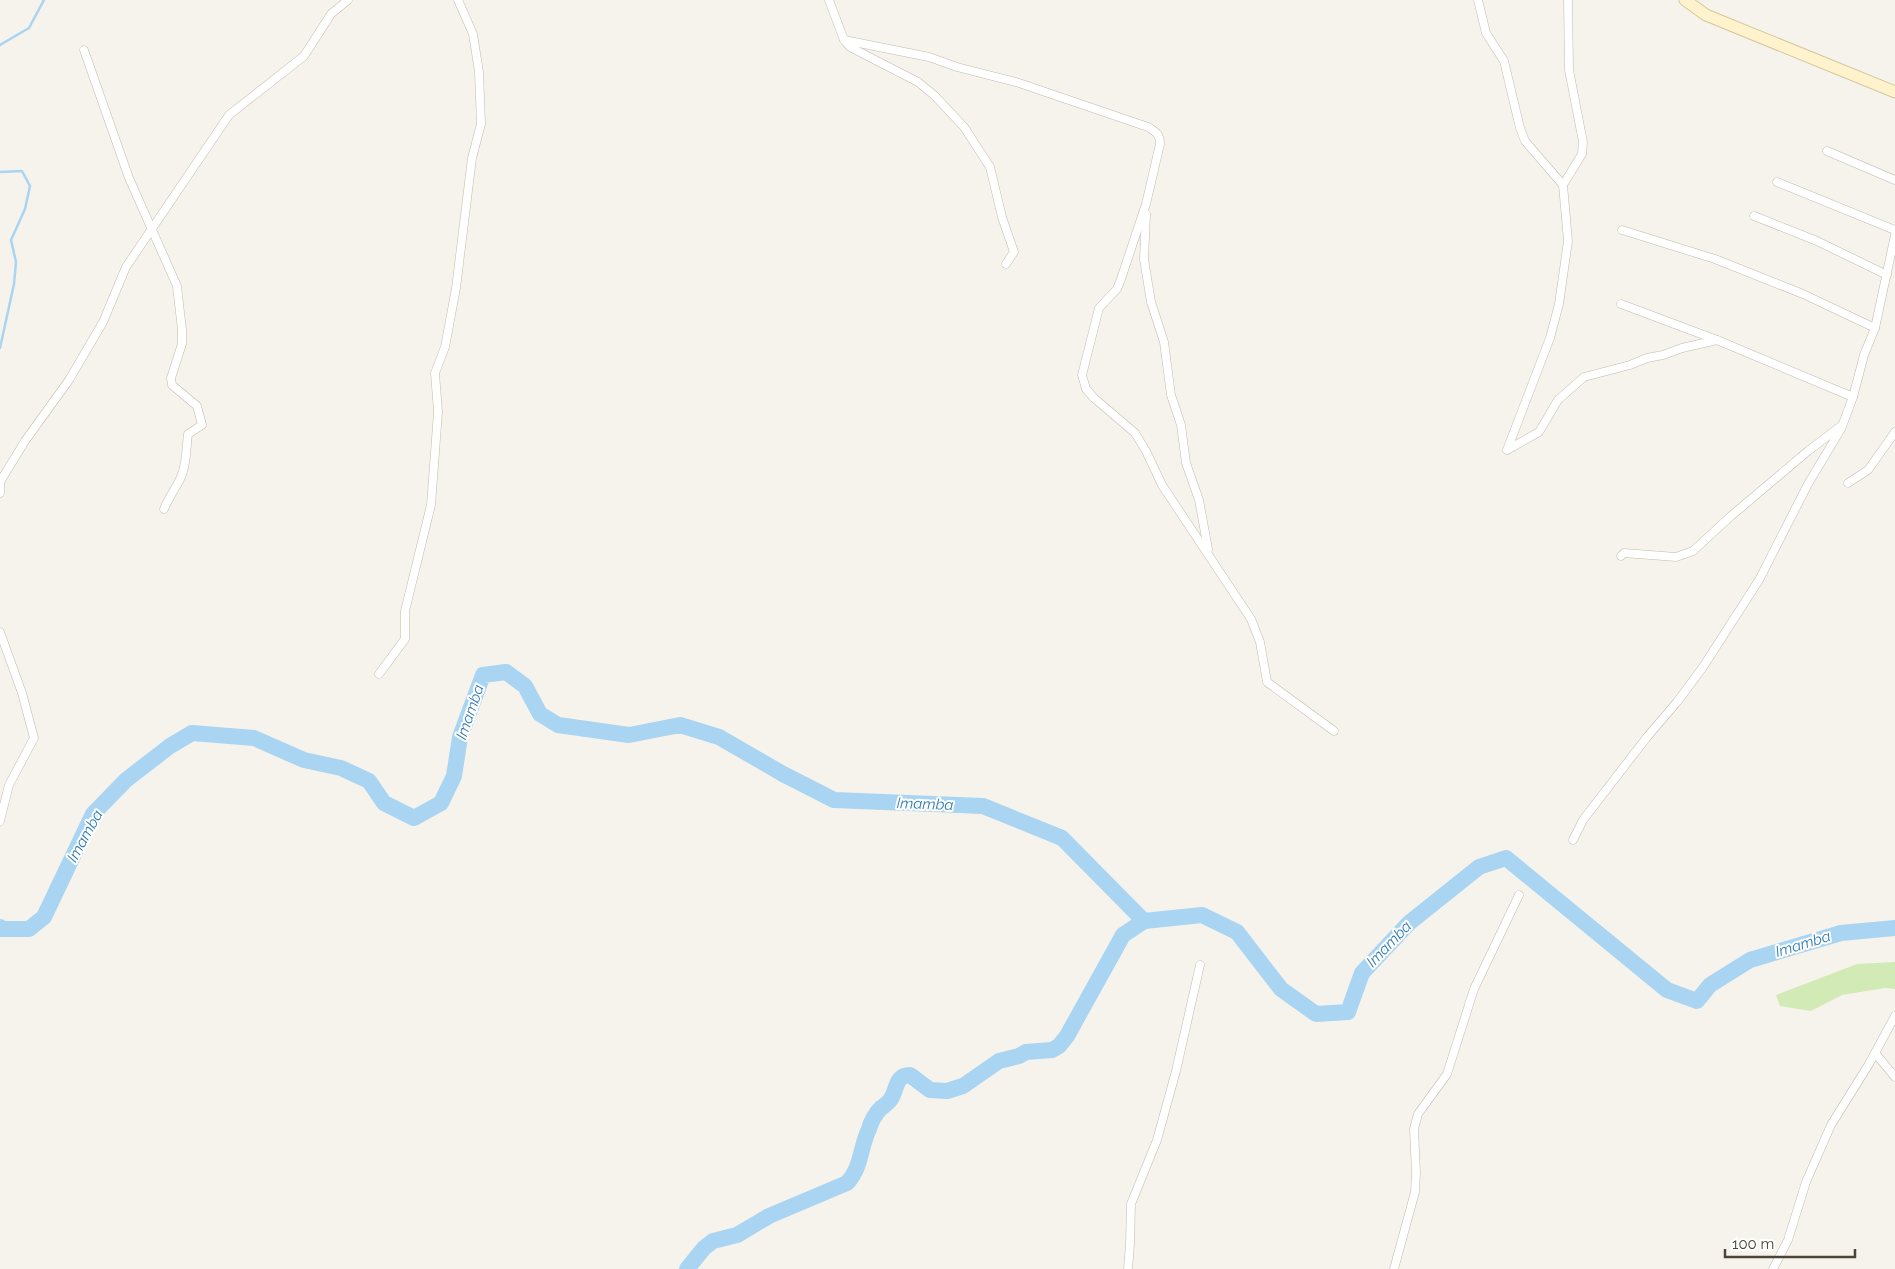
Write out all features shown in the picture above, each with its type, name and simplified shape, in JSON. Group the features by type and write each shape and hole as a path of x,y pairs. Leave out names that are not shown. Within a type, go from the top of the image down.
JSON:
{"street":[{"path":"0,493 0,482 25,441 69,380 103,322 126,267 229,115 304,56 332,14 348,0"},
{"path":"379,674 405,639 405,611 431,505 438,412 435,373 445,347 456,288 472,158 481,124 479,72 473,34 458,0"},
{"path":"829,0 844,40 850,47 918,82 934,95 964,127 990,167 1002,218 1014,252 1006,264"},
{"path":"1478,0 1486,33 1504,61 1520,128 1525,140 1563,185 1568,241 1560,304 1550,338 1507,450 1539,432 1558,400 1584,377 1630,365 1682,348 1717,340"},
{"path":"1563,185 1582,154 1583,142 1570,70 1568,0"},
{"path":"1685,0 1706,15 1895,92"},
{"path":"844,40 929,57 956,67 1019,83 1148,127 1157,132 1160,144 1146,204 1117,289 1099,308 1082,375 1086,389 1135,433 1162,485 1209,553 1251,619 1260,642 1267,682 1334,731"},
{"path":"84,50 129,178 177,286 182,344 170,378 172,385 197,406 202,425 188,434 186,459 181,476 164,509"},
{"path":"1827,151 1895,180"},
{"path":"1777,182 1895,230"},
{"path":"1146,204 1144,259 1151,302 1164,342 1171,395 1181,425 1186,463 1199,500 1209,553"},
{"path":"1754,216 1817,241 1887,275"},
{"path":"1622,230 1716,259 1803,294 1875,328"},
{"path":"1573,840 1583,820 1647,737 1677,702 1759,580 1808,484 1819,468 1842,425 1854,397 1864,356 1875,328 1895,235"},
{"path":"1621,304 1717,340 1854,397"},
{"path":"1621,556 1624,553 1676,557 1693,551 1746,503 1842,425"},
{"path":"1848,483 1868,470 1895,432"},
{"path":"0,632 22,693 34,738 9,785 0,822"},
{"path":"1394,1269 1414,1192 1416,1174 1414,1129 1418,1114 1447,1074 1474,990 1519,895"},
{"path":"1128,1269 1131,1204 1157,1140 1176,1071 1200,965"},
{"path":"1772,1269 1788,1240 1806,1182 1831,1125 1895,1016"},
{"path":"1875,1053 1895,1077"}],"green space":[{"path":"1895,962 1895,989 1885,988 1842,995 1811,1011 1780,1006 1776,995 1857,964"}],"waterway":[{"path":"0,45 29,28 44,0"},
{"path":"0,172 22,171 30,186 25,209 11,240 16,262 14,284 0,348"},
{"name":"Imamba","path":"0,927 2,929 29,929 44,917 93,814 126,780 170,746 192,733 254,738 304,760 341,768 369,781 384,803 414,818 441,803 454,776 460,737 483,675 506,672 525,686 540,714 558,725 629,735 680,725 719,737 783,774 834,800 983,806 1062,838 1144,921 1202,915 1237,932 1281,989 1316,1014 1348,1012 1362,973 1409,923 1479,867 1506,858 1667,990 1697,1001 1710,985 1750,960 1841,933 1895,928"},
{"path":"687,1269 704,1248 713,1241 737,1235 769,1216 847,1183 856,1170 872,1121 879,1110 891,1099 902,1077 910,1075 930,1090 947,1091 963,1086 999,1061 1019,1056 1026,1052 1052,1050 1059,1046 1067,1036 1123,935 1144,921"}]}
